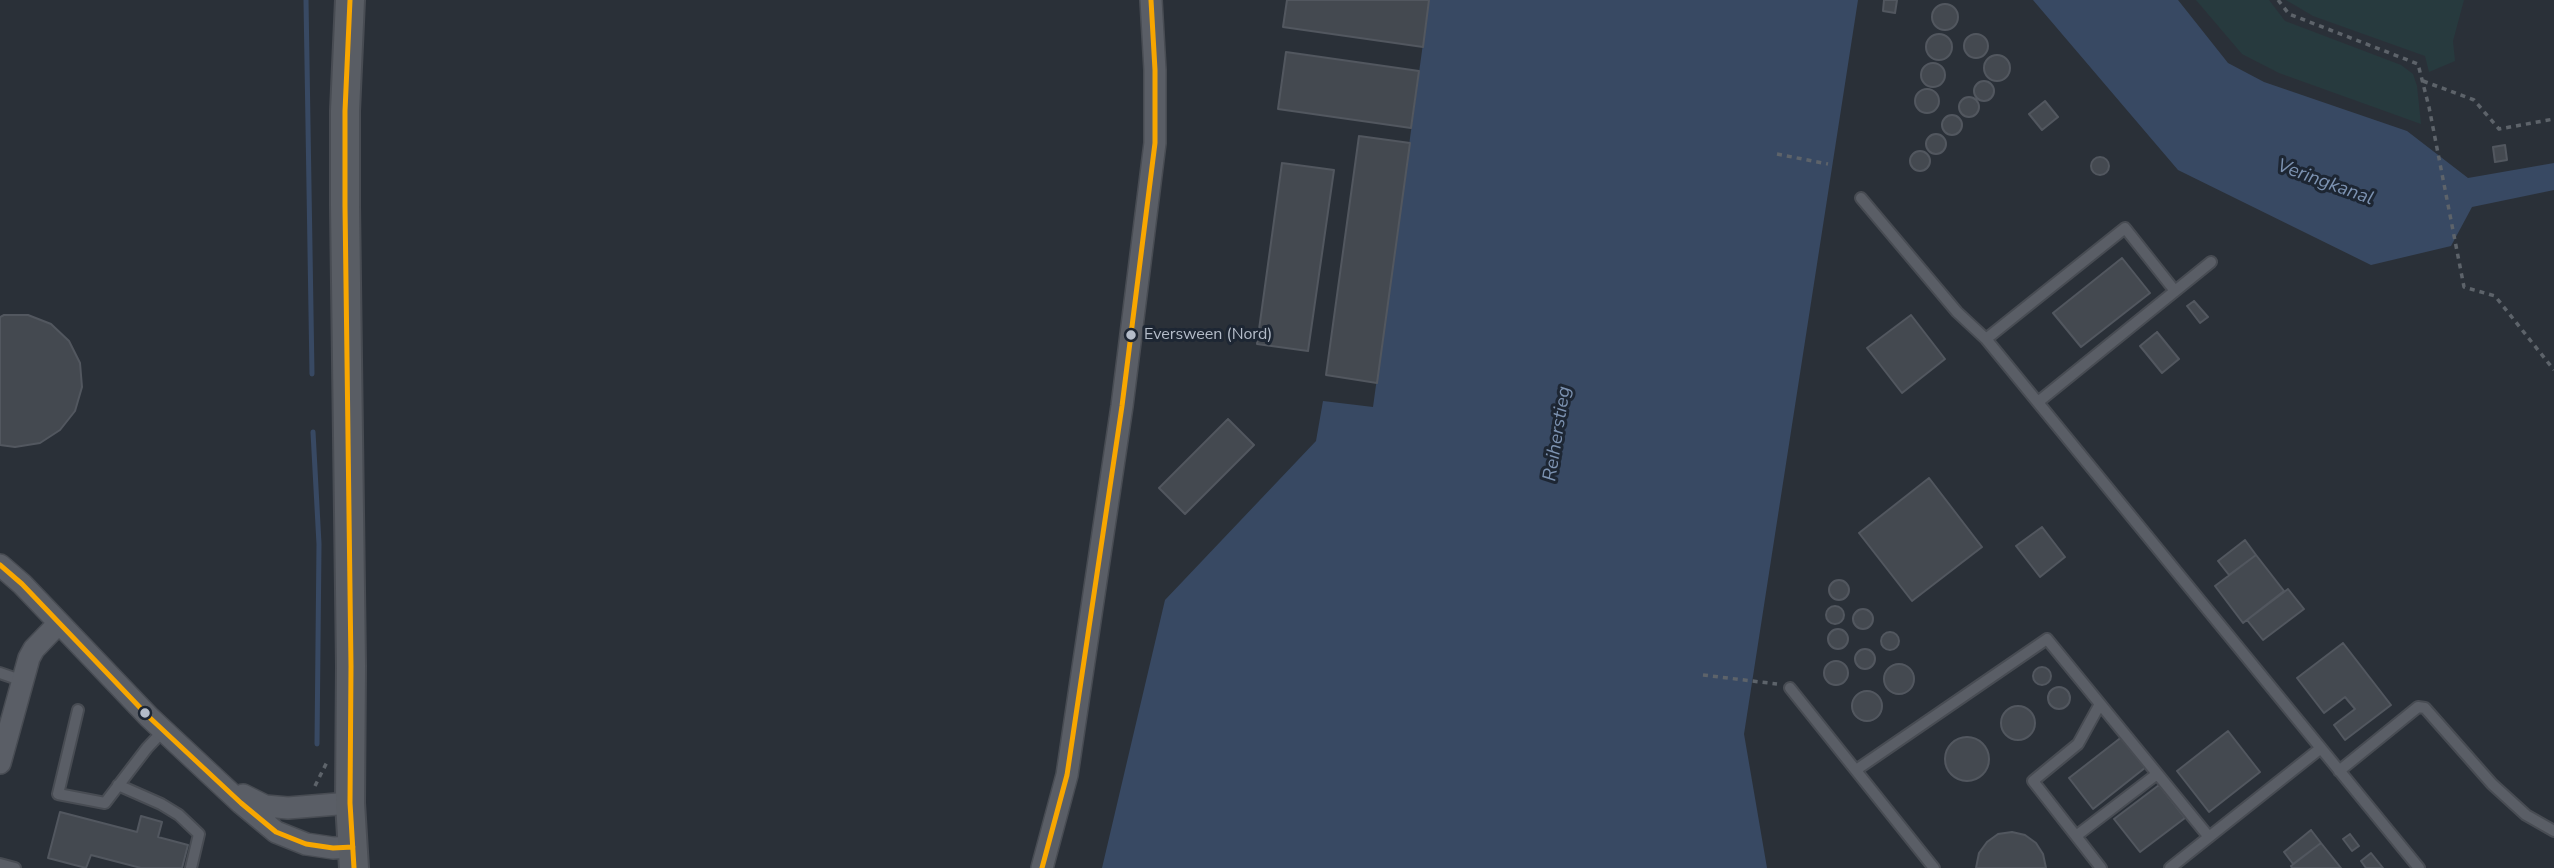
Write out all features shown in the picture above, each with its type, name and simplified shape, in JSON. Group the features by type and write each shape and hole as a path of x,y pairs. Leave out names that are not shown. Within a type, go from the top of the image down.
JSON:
{"main road":[{"path":"350,0 345,111 350,803 353,857"}],"street":[{"path":"1042,868 1067,775 1123,394 1155,144 1156,70 1151,0"},
{"path":"0,565 164,730 276,832 306,844 333,848 353,857"},
{"path":"0,763 34,649 59,623"},
{"path":"193,758 251,800 265,806 288,808 350,803"}],"lane":[{"path":"1861,198 1957,312 1986,339 2419,868"},
{"path":"1986,339 2125,228 2175,291"},
{"path":"2038,402 2211,262"},
{"path":"1856,770 2047,639 2208,837"},
{"path":"0,673 23,681"},
{"path":"1790,688 1934,868"},
{"path":"2099,704 2078,744 2033,781 2101,868"},
{"path":"2339,771 2418,707 2425,708 2492,784 2526,815 2554,831"},
{"path":"78,710 58,794 105,803 164,730"},
{"path":"2170,868 2321,748"},
{"path":"2076,836 2157,774"},
{"path":"118,785 161,804 179,815 200,834 191,868"},
{"path":"0,864 15,868"}],"path":[{"path":"2278,0 2289,14 2418,64 2424,81 2465,287 2495,296 2554,370"},
{"path":"2424,81 2473,100 2499,129 2554,119"},
{"path":"1777,154 1828,164"},
{"path":"1703,675 1774,683"}],"green space":[{"path":"2196,0 2269,0 2285,21 2401,65 2413,74 2421,124 2279,73 2242,54"},
{"path":"2286,0 2464,0 2453,41 2455,61 2429,72 2425,56 2313,16"}],"water":[{"name":"Reiherstieg","path":"1429,0 1858,0 1744,734 1767,868 1102,868 1165,600 1316,441 1323,401 1373,407"},
{"name":"Veringkanal","path":"2033,0 2178,0 2228,63 2264,82 2407,131 2468,178 2554,163 2554,190 2472,207 2451,246 2371,265 2178,170"}],"building":[{"path":"1287,0 1429,0 1423,47 1283,27"},
{"path":"1884,0 1897,0 1895,13 1883,11"},
{"path":"1945,4 1954,8 1958,17 1954,26 1945,30 1936,26 1932,17 1936,8"},
{"path":"1939,34 1948,38 1952,47 1948,56 1939,60 1930,56 1926,47 1930,38"},
{"path":"1971,34 1981,34 1988,41 1988,51 1981,58 1971,58 1964,51 1964,41"},
{"path":"1286,52 1419,71 1411,128 1278,109"},
{"path":"1997,55 2006,59 2010,68 2006,77 1997,81 1988,77 1984,68 1988,59"},
{"path":"1928,63 1938,63 1945,70 1945,80 1938,87 1928,87 1921,80 1921,70"},
{"path":"1984,81 1991,84 1994,91 1991,98 1984,101 1977,98 1974,91 1977,84"},
{"path":"1922,89 1932,89 1939,96 1939,106 1932,113 1922,113 1915,106 1915,96"},
{"path":"1969,97 1976,100 1979,107 1976,114 1969,117 1962,114 1959,107 1962,100"},
{"path":"2045,101 2058,117 2042,130 2029,114"},
{"path":"1952,115 1959,118 1962,125 1959,132 1952,135 1945,132 1942,125 1945,118"},
{"path":"1936,134 1943,137 1946,144 1943,151 1936,154 1929,151 1926,144 1929,137"},
{"path":"1359,136 1410,143 1377,383 1326,375"},
{"path":"2505,145 2507,160 2495,162 2493,147"},
{"path":"1920,151 1927,154 1930,161 1927,168 1920,171 1913,168 1910,161 1913,154"},
{"path":"2100,157 2106,160 2109,166 2106,172 2100,175 2094,172 2091,166 2094,160"},
{"path":"1282,163 1334,170 1308,351 1257,344"},
{"path":"2122,258 2150,293 2081,347 2053,313"},
{"path":"2194,301 2208,317 2200,323 2187,306"},
{"path":"28,315 51,324 69,341 80,363 82,387 75,411 60,430 40,443 15,447 0,445 0,317"},
{"path":"1911,315 1945,359 1902,393 1867,348"},
{"path":"2157,332 2179,359 2162,373 2140,346"},
{"path":"1228,419 1254,445 1185,514 1159,488"},
{"path":"1929,478 1982,547 1912,601 1859,533"},
{"path":"2042,527 2065,557 2040,577 2016,546"},
{"path":"2245,540 2256,555 2229,575 2218,561"},
{"path":"2256,555 2284,591 2243,623 2215,586"},
{"path":"1839,580 1846,583 1849,590 1846,597 1839,600 1832,597 1829,590 1832,583"},
{"path":"2288,589 2304,609 2263,640 2247,620"},
{"path":"1835,606 1841,609 1844,615 1841,621 1835,624 1829,621 1826,615 1829,609"},
{"path":"1863,609 1870,612 1873,619 1870,626 1863,629 1856,626 1853,619 1856,612"},
{"path":"1838,629 1845,632 1848,639 1845,646 1838,649 1831,646 1828,639 1831,632"},
{"path":"1890,632 1896,635 1899,641 1896,647 1890,650 1884,647 1881,641 1884,635"},
{"path":"2343,643 2391,705 2345,740 2334,725 2355,709 2345,697 2324,713 2297,678"},
{"path":"1865,649 1872,652 1875,659 1872,666 1865,669 1858,666 1855,659 1858,652"},
{"path":"1831,661 1841,661 1848,668 1848,678 1841,685 1831,685 1824,678 1824,668"},
{"path":"1899,664 1910,668 1914,679 1910,690 1899,694 1888,690 1884,679 1888,668"},
{"path":"2042,667 2048,670 2051,676 2048,682 2042,685 2036,682 2033,676 2036,670"},
{"path":"2059,687 2067,690 2070,698 2067,706 2059,709 2051,706 2048,698 2051,690"},
{"path":"1867,691 1878,695 1882,706 1878,717 1867,721 1856,717 1852,706 1856,695"},
{"path":"2018,706 2030,711 2035,723 2030,735 2018,740 2006,735 2001,723 2006,711"},
{"path":"2228,731 2260,772 2209,812 2177,771"},
{"path":"2123,736 2146,767 2093,809 2069,778"},
{"path":"1967,737 1983,743 1989,759 1983,775 1967,781 1951,775 1945,759 1951,743"},
{"path":"2159,785 2185,818 2140,852 2114,819"},
{"path":"60,812 137,832 141,816 162,822 158,837 188,845 182,868 141,868 91,855 86,868 48,858"},
{"path":"2311,830 2321,843 2293,864 2284,852"},
{"path":"2012,832 2025,835 2036,843 2043,854 2046,868 1976,868 1979,853 1987,842 1998,834"},
{"path":"2350,834 2359,846 2352,851 2343,839"},
{"path":"2321,843 2341,868 2292,868 2291,866"},
{"path":"2371,853 2383,868 2366,868 2361,861"}],"waterway":[{"path":"306,0 312,374"},
{"path":"313,432 319,544 317,744"}],"transit line":[{"path":"350,0 345,111 345,206 351,666 350,803 354,868"},
{"path":"1042,868 1067,775 1122,406 1155,143 1151,0"},
{"path":"0,565 22,584 149,717 276,832 306,844 333,848 353,847"}],"place":[{"name":"Eversween (Nord)","path":"1131,335"}]}
